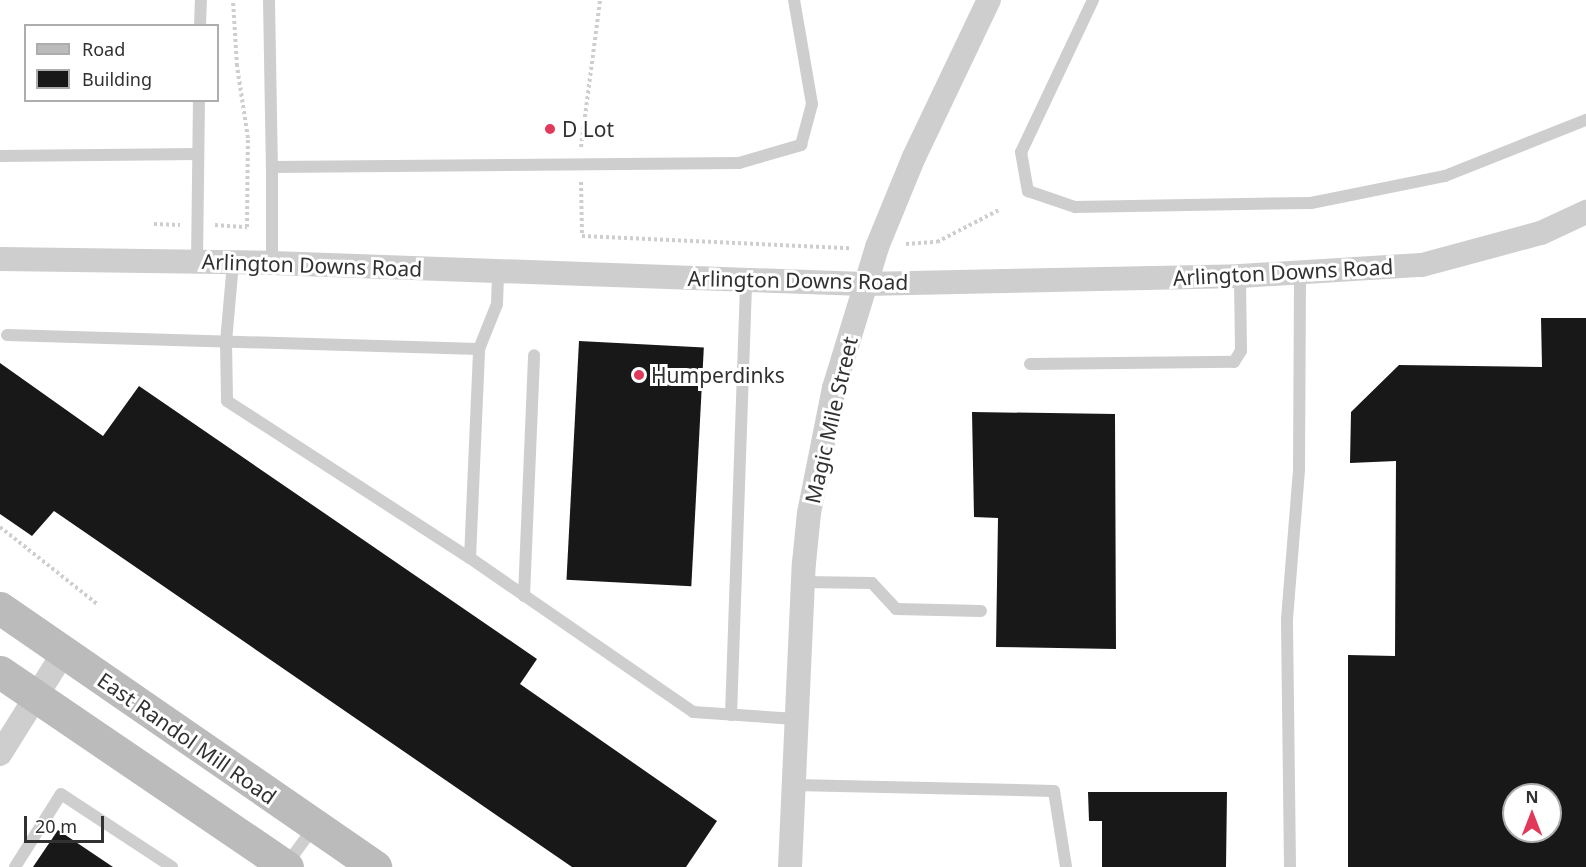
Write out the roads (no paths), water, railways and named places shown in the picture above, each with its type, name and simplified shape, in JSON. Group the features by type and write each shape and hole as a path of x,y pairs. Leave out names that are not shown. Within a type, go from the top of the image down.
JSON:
{"main road":[{"name":"East Randol Mill Road","path":"0,608 375,867"},
{"path":"0,672 286,867"}],"street":[{"name":"Magic Mile Street","path":"790,867 803,582 819,456 864,284 877,247 914,157 989,0"},
{"name":"Arlington Downs Road","path":"0,259 272,263 864,284 1240,276 1422,266 1541,233 1586,212"},
{"path":"0,753 64,652"}],"lane":[{"path":"200,24 201,0"},
{"path":"269,0 272,263"},
{"path":"272,167 739,163 801,145 812,104 794,0"},
{"path":"1093,0 1021,152 1028,191 1075,207 1311,202 1445,176 1586,120"},
{"path":"197,261 199,102"},
{"path":"0,156 198,154"},
{"path":"233,263 226,342 227,401 471,558 693,712 796,718"},
{"path":"471,558 479,349 496,304 498,272"},
{"path":"1290,867 1287,619 1299,470 1300,273"},
{"path":"1030,364 1234,362 1241,351 1240,276"},
{"path":"731,716 746,280"},
{"path":"7,335 479,349"},
{"path":"524,596 534,355"},
{"path":"803,582 872,583 896,609 981,611"},
{"path":"794,785 1054,791 1066,867"},
{"path":"15,867 61,794 172,867"},
{"path":"286,867 314,827"}],"place":[{"name":"D Lot","path":"550,129"},
{"name":"Humperdinks","path":"639,375"}]}
